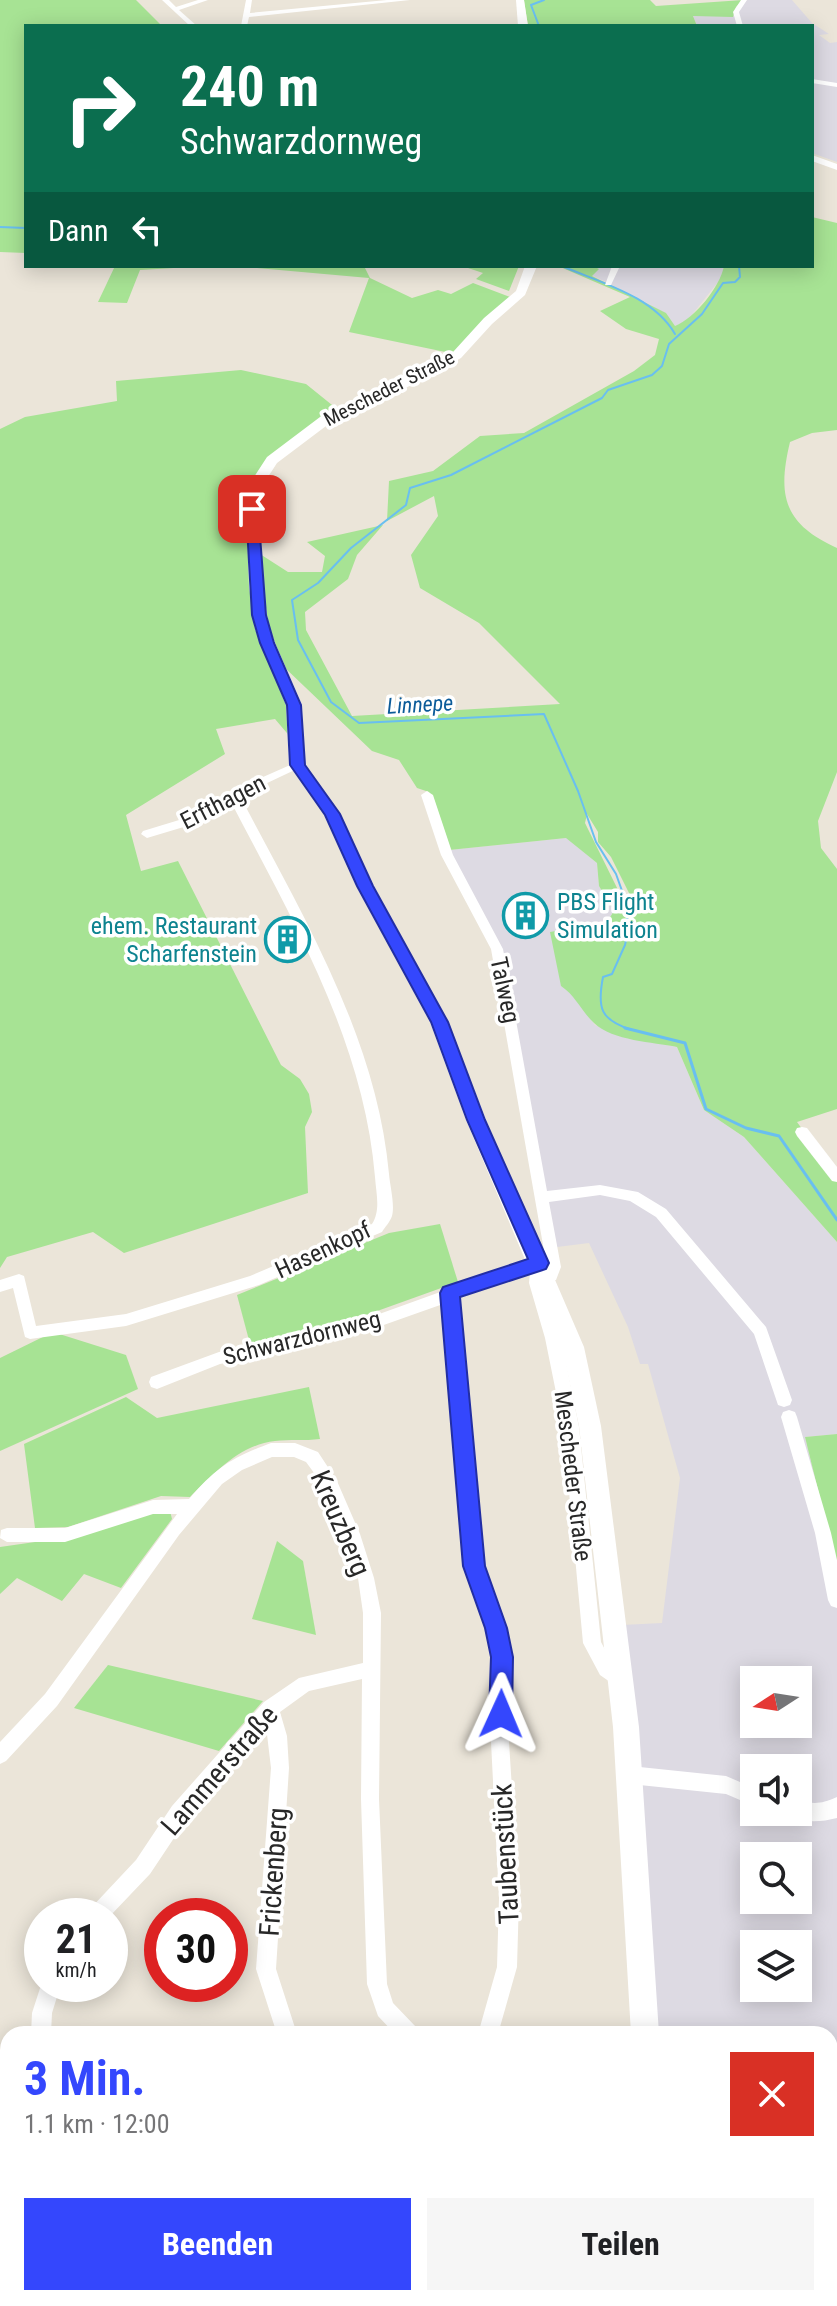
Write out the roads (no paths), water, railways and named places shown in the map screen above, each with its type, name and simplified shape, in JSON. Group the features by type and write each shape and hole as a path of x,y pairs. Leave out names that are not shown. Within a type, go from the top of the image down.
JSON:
{"main road":[{"path":"520,0 523,24"},
{"name":"Mescheder Straße","path":"530,268 521,293 482,327 457,355 410,381 346,408 279,453 259,480 252,509 257,601 267,643 294,705 297,765 332,814 365,886 439,1022 476,1120 573,1347 583,1387 621,1682 630,1775 645,2026"}],"street":[{"path":"165,0 192,24"},
{"path":"175,9 205,0"},
{"path":"249,0 245,20 296,11 407,0"},
{"path":"295,0 296,11"},
{"path":"334,0 338,7"},
{"path":"739,24 735,17 737,7 744,0"},
{"path":"814,81 837,85"},
{"path":"814,159 837,167"},
{"path":"608,283 615,268"},
{"name":"Erfthagen","path":"147,834 193,820 233,795 297,765"},
{"name":"Hasenkopf","path":"0,1286 19,1280 30,1333 126,1320 254,1281 377,1228 385,1215 365,1076 351,1034 320,961 233,795"},
{"name":"Talweg","path":"427,795 447,855 497,949 554,1267 551,1276 543,1271"},
{"path":"802,1132 837,1177"},
{"path":"543,1197 600,1190 633,1196 661,1213 761,1331 823,1533 837,1600"},
{"name":"Schwarzdornweg","path":"157,1382 219,1358 347,1332 450,1293 543,1271"},
{"name":"Taubenstück","path":"450,1293 474,1566 496,1628 502,1657 500,1742 510,1934 507,1967 490,2026"},
{"name":"Kreuzberg","path":"0,1755 51,1700 191,1506 216,1479 249,1458 271,1450 286,1449 312,1457 329,1481 352,1534 366,1578 372,1613 371,1872 377,1984 385,2009 401,2026"},
{"path":"7,1535 65,1535 153,1507 191,1506"},
{"name":"Lammerstraße","path":"114,1898 143,1867 179,1813 270,1708 305,1684 371,1669"},
{"name":"Frickenberg","path":"270,1708 278,1736 280,1768 266,1969 284,2026"},
{"path":"630,1775 726,1785 740,1791"},
{"path":"812,1812 836,1811"},
{"path":"41,2026 45,2002"}],"waterway":[{"name":"Linnepe","path":"538,24 531,5 544,0"},
{"path":"0,227 24,228"},
{"path":"567,268 640,300 654,310 675,334"},
{"name":"Linnepe","path":"630,1029 607,1017 600,997 603,977 612,974 625,945 628,931 626,902 616,874 596,842 578,791 544,714 359,723 331,702 298,640 292,600 318,583 351,548 406,505 410,488 451,475 602,398 608,390 652,375 662,366 669,344 702,314 723,283 735,282 740,277 739,268"},
{"name":"Linnepe","path":"625,1028 630,1029"},
{"name":"Linnepe","path":"630,1029 685,1043 706,1109 746,1128 779,1136 837,1220"}],"place":[{"name":"PBS Flight Simulation","path":"526,916"},
{"name":"ehem. Restaurant Scharfenstein","path":"288,940"}]}
